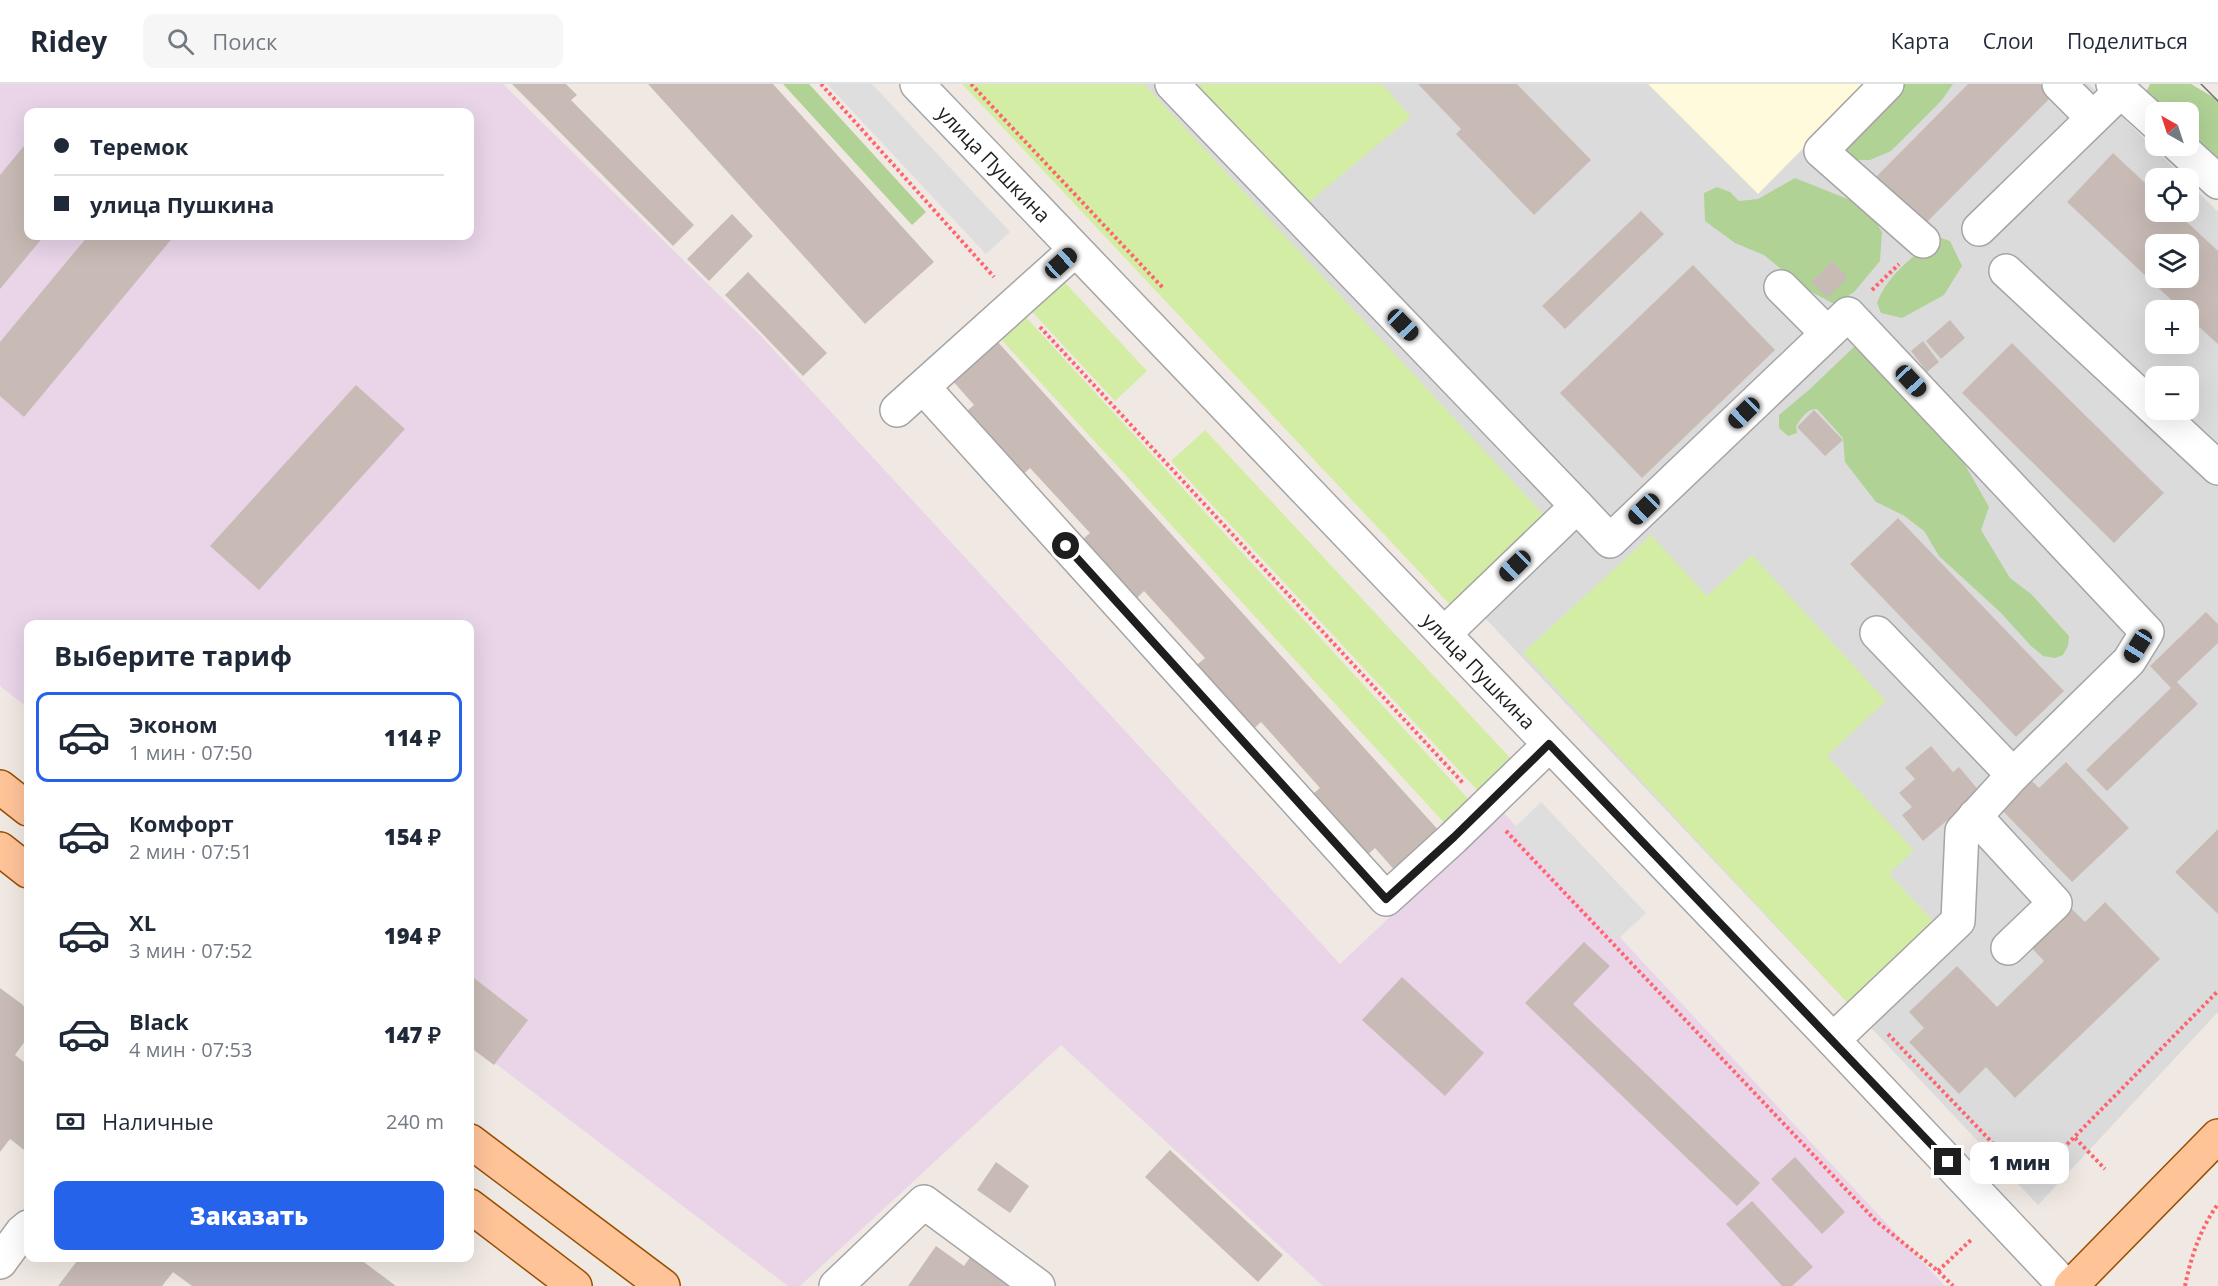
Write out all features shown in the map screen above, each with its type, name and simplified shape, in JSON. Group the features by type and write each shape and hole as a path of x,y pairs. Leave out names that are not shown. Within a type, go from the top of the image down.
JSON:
{"main road":[{"path":"0,787 24,806"},
{"path":"0,849 24,868"},
{"path":"2071,1286 2218,1136"},
{"path":"474,1144 663,1286"},
{"path":"474,1209 575,1286"}],"street":[{"name":"улица Пушкина","path":"917,84 1833,1040 2065,1286"},
{"path":"1172,84 1610,541 1838,324"},
{"path":"1887,84 1821,151 1923,241"},
{"path":"2059,84 2093,118"},
{"path":"1979,230 2093,118 2117,88 2145,113"},
{"path":"2190,156 2218,182"},
{"path":"897,410 1075,250"},
{"path":"2006,271 2218,468"},
{"path":"1781,287 1838,324 2147,632 2129,661 2013,775 1962,831 1958,921 1833,1040"},
{"path":"923,387 1386,899 1549,744"},
{"path":"1444,634 1577,506"},
{"path":"1877,633 2013,775"},
{"path":"1975,816 2055,903 2008,948"},
{"path":"836,1286 924,1202 1038,1286"},
{"path":"0,1262 24,1230"}],"path":[{"path":"821,84 1017,302 1485,807 1876,1221 1953,1286"},
{"path":"1838,324 1923,241"},
{"path":"2031,1182 2218,991"},
{"path":"2075,1138 2105,1169"},
{"path":"2185,1286 2190,1258 2218,1204"},
{"path":"1938,1271 1973,1238"}],"shaded area":[{"path":"0,84 503,84 760,335 1340,964 1502,811 1945,1286 1323,1286 1061,1045 800,1286 788,1286 474,1047 474,620 24,620 24,705 0,686"},
{"path":"827,84 872,84 1010,232 986,254"},
{"path":"982,84 2089,84 2145,139 2145,156 2162,156 2174,168 2145,168 2145,222 2199,222 2199,193 2218,212 2218,1012 2038,1205"},
{"path":"1648,84 1867,84 1758,194"},
{"path":"1541,802 1646,913 1616,941 1512,830"}],"green space":[{"path":"783,84 809,84 926,212 912,225"},
{"path":"962,84 1144,84 1545,516 1454,609"},
{"path":"1193,84 1382,84 1411,117 1307,204"},
{"path":"1873,84 1953,84 1942,100 1891,151 1870,160 1855,160 1837,143"},
{"path":"2150,84 2191,84 2218,100 2218,173 2199,156 2199,102 2148,102 2144,96"},
{"path":"1795,178 1865,206 1882,232 1880,261 1855,291 1836,305 1804,288 1764,255 1735,243 1705,221 1704,193 1717,187 1730,192 1739,201 1758,199"},
{"path":"1935,239 1950,241 1962,266 1944,295 1902,318 1881,313 1877,303 1894,275"},
{"path":"1057,274 1147,371 1115,401 1025,304"},
{"path":"1023,314 1472,803 1447,826 998,336"},
{"path":"1856,345 1924,416 1964,463 1989,507 1981,530 2010,578 2031,594 2069,636 2068,646 2063,655 2055,658 2043,656 2001,613 1939,556 1924,531 1903,515 1876,502 1845,462 1843,438 1817,409 1810,410 1802,417 1796,426 1797,433 1788,436 1779,428 1779,415"},
{"path":"1205,430 1513,761 1480,793 1171,461"},
{"path":"1651,535 1707,596 1752,555 1886,701 1827,756 1914,850 1889,874 1934,922 1847,1002 1523,653"}],"building":[{"path":"512,84 566,84 577,95 571,100 694,225 673,246"},
{"path":"648,84 773,84 934,262 865,324"},
{"path":"1418,84 1517,84 1591,160 1534,215 1456,134 1461,129"},
{"path":"1968,84 2040,84 2052,96 1922,227 1874,179"},
{"path":"24,146 24,240 41,240 0,289 0,175"},
{"path":"2113,153 2145,183 2145,222 2187,222 2218,251 2218,344 2199,327 2199,300 2171,300 2159,288 2199,288 2199,234 2145,234 2145,275 2067,202"},
{"path":"1641,211 1664,234 1565,329 1542,306"},
{"path":"732,214 753,236 709,281 687,259"},
{"path":"85,240 171,240 24,417 0,396 0,342"},
{"path":"1832,261 1848,277 1827,298 1811,282"},
{"path":"1693,265 1775,350 1642,478 1560,393"},
{"path":"748,272 827,353 803,376 725,295"},
{"path":"1950,320 1965,338 1941,359 1926,341"},
{"path":"996,340 1441,833 1397,873 1375,848 1364,858 1309,797 1320,788 1261,722 1249,733 1192,669 1205,658 1144,591 1131,604 1077,544 1090,533 1030,468 1019,478 962,415 974,405 952,380"},
{"path":"1923,341 1939,362 1927,372 1911,351"},
{"path":"2012,343 2164,493 2114,543 1962,393"},
{"path":"356,385 405,429 259,590 210,546"},
{"path":"1814,410 1843,440 1825,456 1797,427"},
{"path":"1898,518 2064,691 2016,737 1850,564"},
{"path":"2206,612 2218,624 2218,643 2177,682 2198,704 2107,791 2086,770 2171,688 2150,666"},
{"path":"1931,746 1953,772 1959,767 1980,792 1923,841 1902,815 1912,807 1899,793 1915,779 1905,768"},
{"path":"2066,762 2129,828 2072,882 2000,808 2030,779 2039,788"},
{"path":"2218,829 2218,914 2175,872"},
{"path":"2105,902 2160,959 2015,1098 1986,1067 1959,1094 1909,1042 1924,1028 1909,1012 1957,966 1997,1007 2044,961 2028,944 2069,906 2085,922"},
{"path":"1584,942 1610,966 1573,1004 1760,1183 1737,1206 1525,1003"},
{"path":"1402,977 1484,1053 1445,1096 1362,1020"},
{"path":"474,978 528,1020 494,1065 474,1050"},
{"path":"0,988 24,1007 24,1043 15,1055 24,1062 24,1150 10,1139 0,1152"},
{"path":"1170,1150 1283,1255 1258,1282 1145,1177"},
{"path":"1795,1157 1845,1212 1822,1234 1771,1179"},
{"path":"996,1162 1029,1186 1010,1213 977,1190"},
{"path":"1752,1201 1813,1267 1792,1286 1782,1286 1726,1224"},
{"path":"936,1246 964,1266 971,1256 1013,1286 908,1286"},
{"path":"76,1262 364,1262 396,1286 192,1286 173,1272 162,1286 58,1286"}],"tram line":[{"path":"2201,84 2218,101"}],"route":[{"path":"1066,546 1386,899 1454,837 1549,744 1948,1162"}]}
